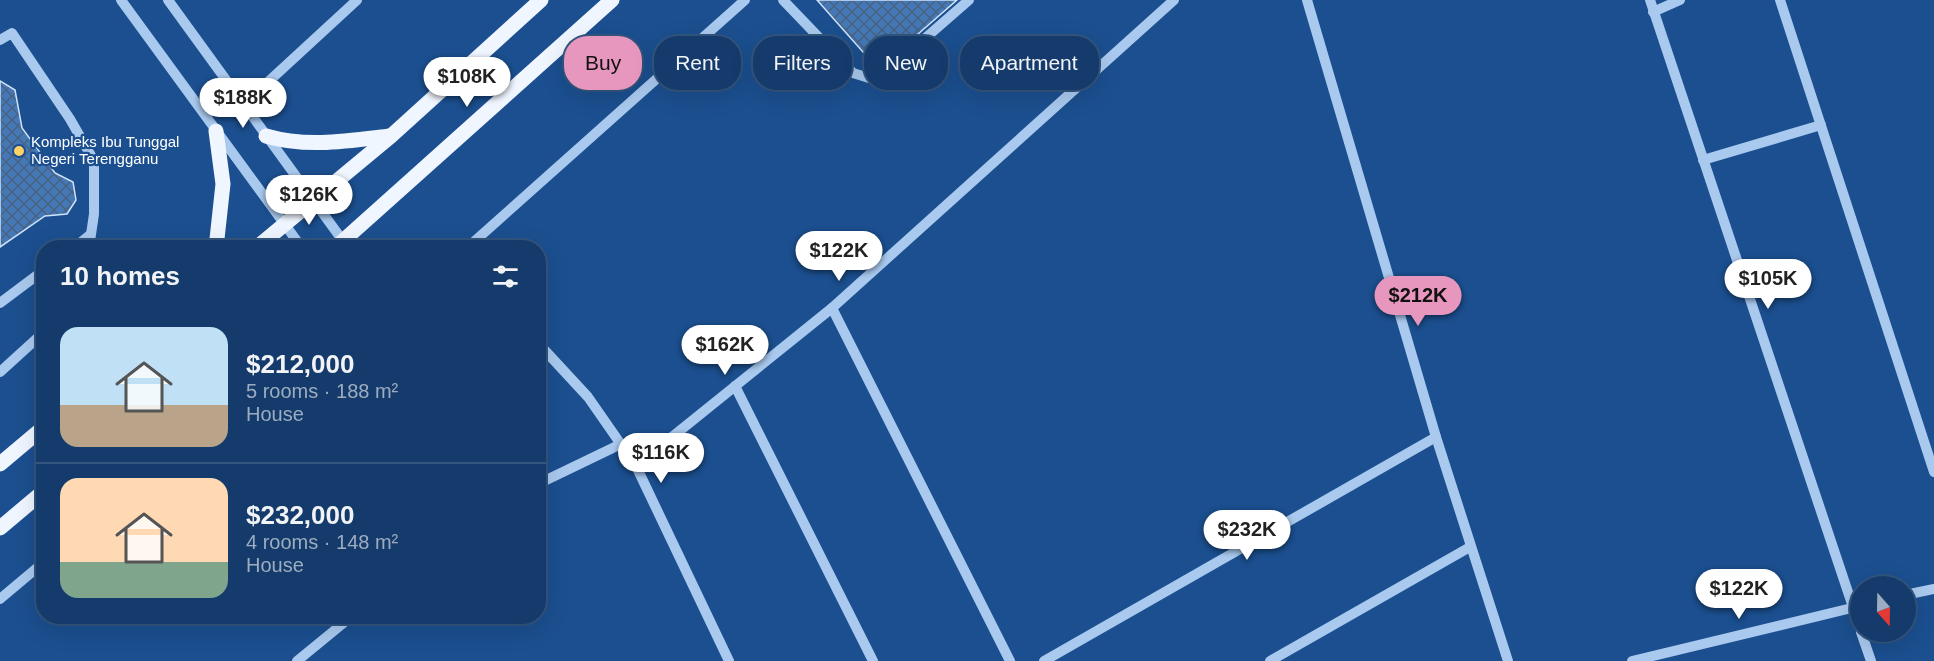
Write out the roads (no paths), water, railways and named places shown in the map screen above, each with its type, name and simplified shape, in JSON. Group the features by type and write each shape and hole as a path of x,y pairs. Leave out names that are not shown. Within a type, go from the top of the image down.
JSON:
{"main road":[{"path":"266,240 391,136 541,0"},
{"path":"343,240 612,0"},
{"path":"216,131 224,184 217,240"},
{"path":"266,136 290,143 328,143 391,136"},
{"path":"0,464 36,434"},
{"path":"0,528 36,498"}],"street":[{"path":"121,0 296,240"},
{"path":"168,0 312,201 336,240"},
{"path":"243,105 357,0"},
{"path":"476,240 745,0"},
{"path":"783,0 853,73 869,78 888,71 969,0"},
{"path":"636,466 832,308 1173,0"},
{"path":"1307,0 1436,437 1508,661"},
{"path":"1650,0 1850,589"},
{"path":"1653,12 1680,0"},
{"path":"1780,0 1929,443 1934,472"},
{"path":"0,40 12,33 70,119 93,161 94,214 90,240"},
{"path":"1703,160 1821,125"},
{"path":"84,240 90,235"},
{"path":"0,303 36,276"},
{"path":"832,308 1010,661"},
{"path":"0,372 36,339"},
{"path":"546,352 588,397 636,466 729,661"},
{"path":"735,386 873,661"},
{"path":"1044,661 1436,437"},
{"path":"546,480 621,444"},
{"path":"1270,661 1470,547"},
{"path":"0,599 36,569"},
{"path":"1916,593 1934,589"},
{"path":"1632,661 1850,607"},
{"path":"297,661 342,624"},
{"path":"1865,642 1871,661"}],"place":[{"name":"Kompleks Ibu Tunggal Negeri Terengganu","path":"19,151"}]}
